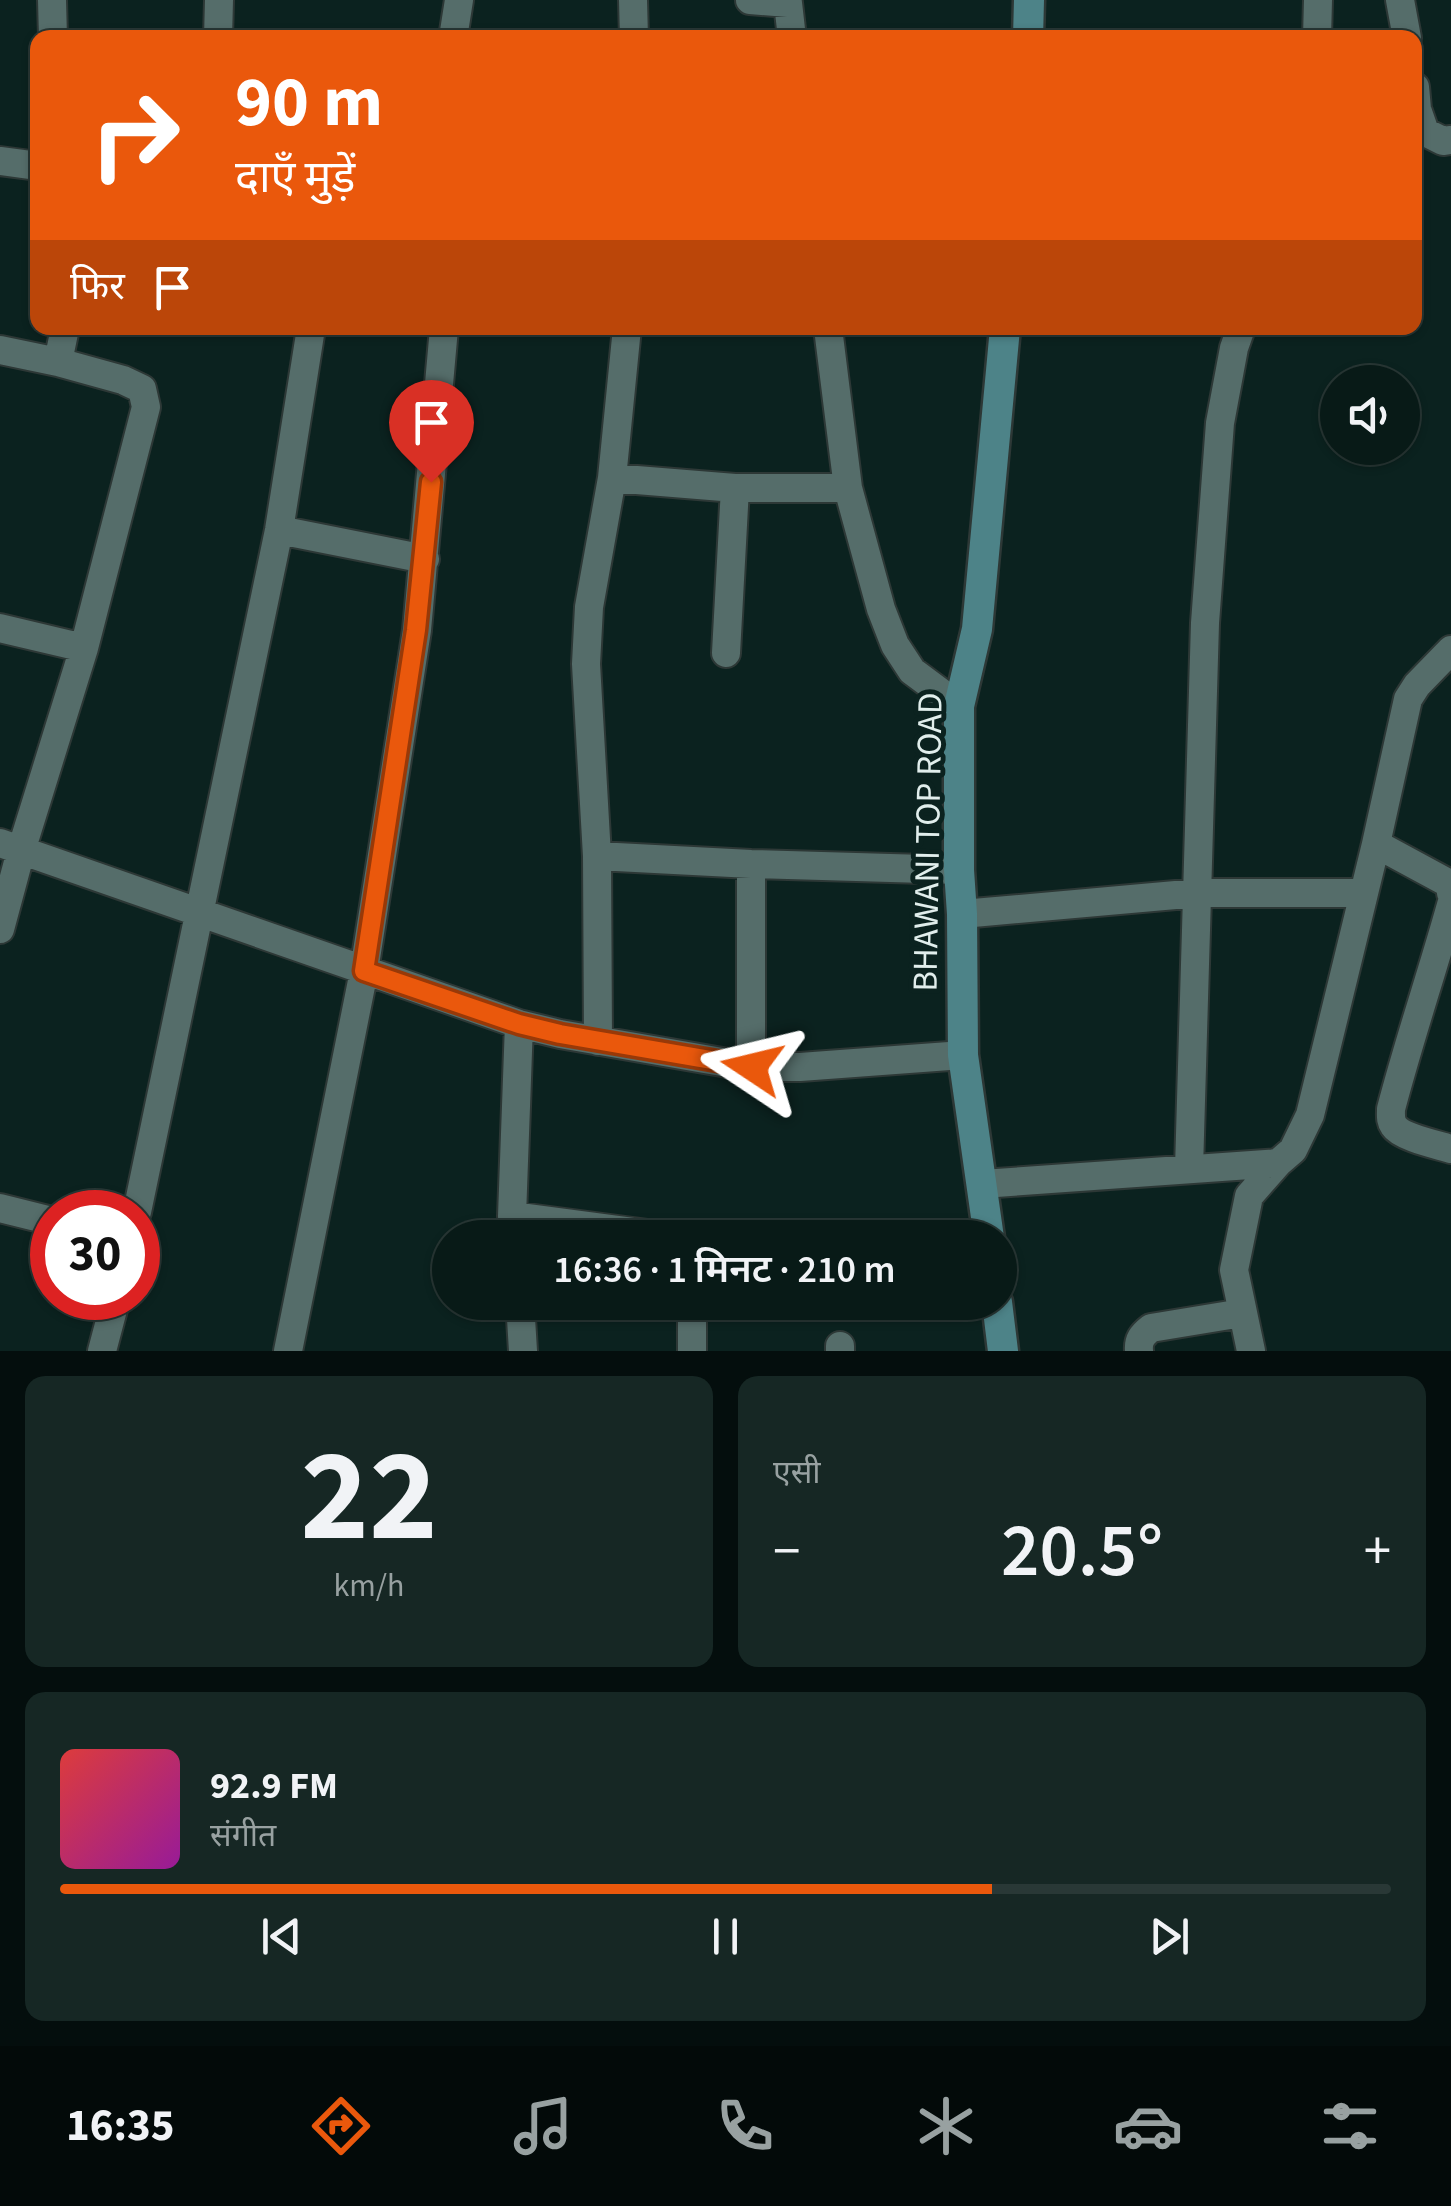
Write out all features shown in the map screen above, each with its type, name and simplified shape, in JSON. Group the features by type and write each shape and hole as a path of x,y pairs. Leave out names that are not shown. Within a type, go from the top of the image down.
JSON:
{"street":[{"path":"52,0 52,30"},
{"path":"218,0 218,30"},
{"path":"454,30 458,0"},
{"path":"633,0 634,30"},
{"path":"750,0 788,2 791,30"},
{"path":"1028,30 1030,0"},
{"path":"1316,30 1318,0"},
{"path":"1400,0 1405,30"},
{"path":"1422,123 1425,132 1443,141 1451,140"},
{"path":"0,161 30,165"},
{"path":"58,362 63,335"},
{"path":"143,1190 280,530 311,335"},
{"path":"288,1351 364,971 414,650 443,335"},
{"path":"598,1041 597,856 586,664 589,607 612,478 625,335"},
{"path":"829,335 848,488 880,609 894,645 912,671 959,706"},
{"name":"BHAWANI TOP ROAD","path":"987,1220 963,1055 959,706 977,629 1004,335"},
{"path":"1189,1169 1205,623 1220,423 1239,335"},
{"path":"0,350 122,380 142,389 146,407 84,648 10,847 0,929"},
{"path":"612,478 735,488 848,488"},
{"path":"726,653 735,488"},
{"path":"280,530 424,559"},
{"path":"0,628 84,648"},
{"path":"1251,1351 1234,1270 1249,1196 1293,1150 1310,1115 1408,699 1450,652"},
{"path":"1376,844 1450,884 1451,893"},
{"path":"10,847 519,1024 752,1067 963,1055"},
{"path":"597,856 959,870"},
{"path":"751,864 752,1067"},
{"path":"962,914 1198,894 1364,894"},
{"path":"1451,905 1391,1109 1396,1129 1451,1149"},
{"path":"512,1220 519,1024"},
{"path":"982,1184 1278,1162"},
{"path":"0,1208 30,1216"},
{"path":"1139,1351 1142,1335 1150,1328 1242,1313"},
{"path":"102,1351 110,1320"},
{"path":"521,1320 523,1351"},
{"path":"999,1320 1003,1351"}],"route":[{"path":"431,482 416,630 364,971 519,1024 752,1067"}]}
